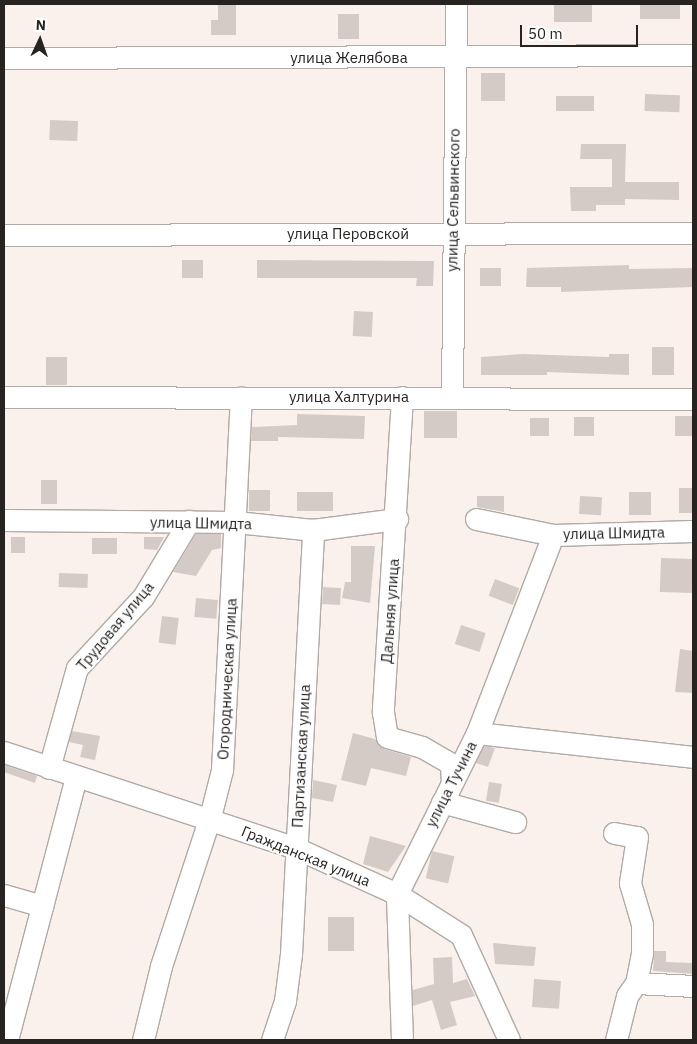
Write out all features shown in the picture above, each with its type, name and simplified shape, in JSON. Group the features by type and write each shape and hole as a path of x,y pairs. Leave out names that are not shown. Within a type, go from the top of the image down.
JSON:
{"street":[{"name":"улица Сельвинского","path":"452,397 452,233 456,4"},
{"name":"улица Желябова","path":"4,58 693,56"},
{"name":"улица Перовской","path":"4,235 693,233"},
{"name":"улица Халтурина","path":"4,397 693,398"},
{"name":"Огородническая улица","path":"143,1040 161,966 210,817 222,770 226,730 241,397"},
{"name":"Дальняя улица","path":"402,397 397,519 383,712 387,737 422,747 451,764 452,783"},
{"name":"улица Шмидта","path":"4,520 236,522 313,530 397,519"},
{"name":"улица Шмидта","path":"476,519 553,535 693,531"},
{"name":"Трудовая улица","path":"49,768 77,668 143,597 189,521"},
{"name":"Партизанская улица","path":"272,1040 285,1001 291,954 313,530"},
{"name":"улица Тучина","path":"402,1040 397,894 477,733 553,535"},
{"path":"477,733 693,757"},
{"name":"Гражданская улица","path":"4,752 76,777 210,817 296,848 397,894 461,936 509,1040"},
{"path":"7,1040 76,777"},
{"path":"442,802 515,822"},
{"path":"614,833 637,837 630,883 642,924 642,953 636,983 627,996 616,1040"},
{"path":"4,896 42,906"},
{"path":"636,983 693,986"}],"building":[{"path":"218,4 236,4 236,35 211,35 211,20 218,20"},
{"path":"554,4 592,4 592,22 554,22"},
{"path":"640,4 680,4 680,19 640,19"},
{"path":"338,14 359,14 359,39 338,39"},
{"path":"481,73 505,73 505,101 481,101"},
{"path":"645,94 680,95 679,112 644,111"},
{"path":"556,96 594,96 594,111 556,111"},
{"path":"50,120 78,121 77,141 49,140"},
{"path":"581,144 626,144 625,182 679,182 679,200 625,199 625,205 596,205 596,211 571,211 570,187 612,187 612,159 580,159"},
{"path":"182,260 203,260 203,278 182,278"},
{"path":"257,260 434,261 433,286 416,286 417,278 257,278"},
{"path":"629,265 629,269 693,268 693,287 561,292 561,287 526,287 527,268"},
{"path":"480,268 501,268 501,286 480,286"},
{"path":"354,311 373,312 372,337 353,336"},
{"path":"652,347 674,347 674,375 652,375"},
{"path":"523,354 609,357 609,354 629,354 629,375 547,372 547,375 481,375 481,357"},
{"path":"46,357 67,357 67,385 46,385"},
{"path":"424,411 457,411 457,438 424,438"},
{"path":"297,414 365,416 364,439 278,437 278,441 251,441 252,427 297,425"},
{"path":"675,416 693,416 693,436 675,436"},
{"path":"574,417 594,417 594,436 574,436"},
{"path":"530,418 549,418 549,436 530,436"},
{"path":"41,480 57,480 57,504 41,504"},
{"path":"679,488 693,488 693,513 679,513"},
{"path":"249,490 270,490 270,511 249,511"},
{"path":"297,492 333,492 333,511 297,511"},
{"path":"629,492 651,492 651,515 629,515"},
{"path":"477,496 504,496 504,512 477,507"},
{"path":"580,496 602,497 601,515 579,514"},
{"path":"196,534 221,534 221,548 212,550 196,576 173,572"},
{"path":"11,537 25,537 25,553 11,553"},
{"path":"144,537 164,537 157,550 144,549"},
{"path":"92,538 117,538 117,554 92,554"},
{"path":"351,546 375,546 370,603 342,598 345,582 351,582"},
{"path":"661,558 693,559 692,593 660,592"},
{"path":"59,573 88,574 87,588 59,587"},
{"path":"495,579 519,588 513,605 489,596"},
{"path":"323,587 341,588 340,605 322,604"},
{"path":"196,598 218,600 216,619 194,617"},
{"path":"162,616 179,618 176,645 159,643"},
{"path":"461,625 486,633 480,652 455,644"},
{"path":"680,649 693,651 693,693 675,692"},
{"path":"72,731 100,736 95,760 80,757 83,745 69,742"},
{"path":"353,733 375,739 384,749 411,757 406,776 371,768 366,786 341,780"},
{"path":"484,746 495,748 488,767 476,763"},
{"path":"4,765 37,776 35,783 4,772"},
{"path":"313,780 337,785 333,802 312,798"},
{"path":"489,782 502,784 499,803 486,801"},
{"path":"370,836 406,846 388,872 363,864"},
{"path":"432,851 454,856 448,883 426,878"},
{"path":"328,917 354,917 354,951 328,951"},
{"path":"493,943 536,947 534,966 495,964"},
{"path":"654,951 666,951 666,962 693,963 693,974 653,971"},
{"path":"452,957 453,983 467,979 475,996 450,1002 457,1025 441,1030 432,1000 413,1006 413,990 434,984 433,958"},
{"path":"534,979 561,981 559,1009 532,1007"}]}
